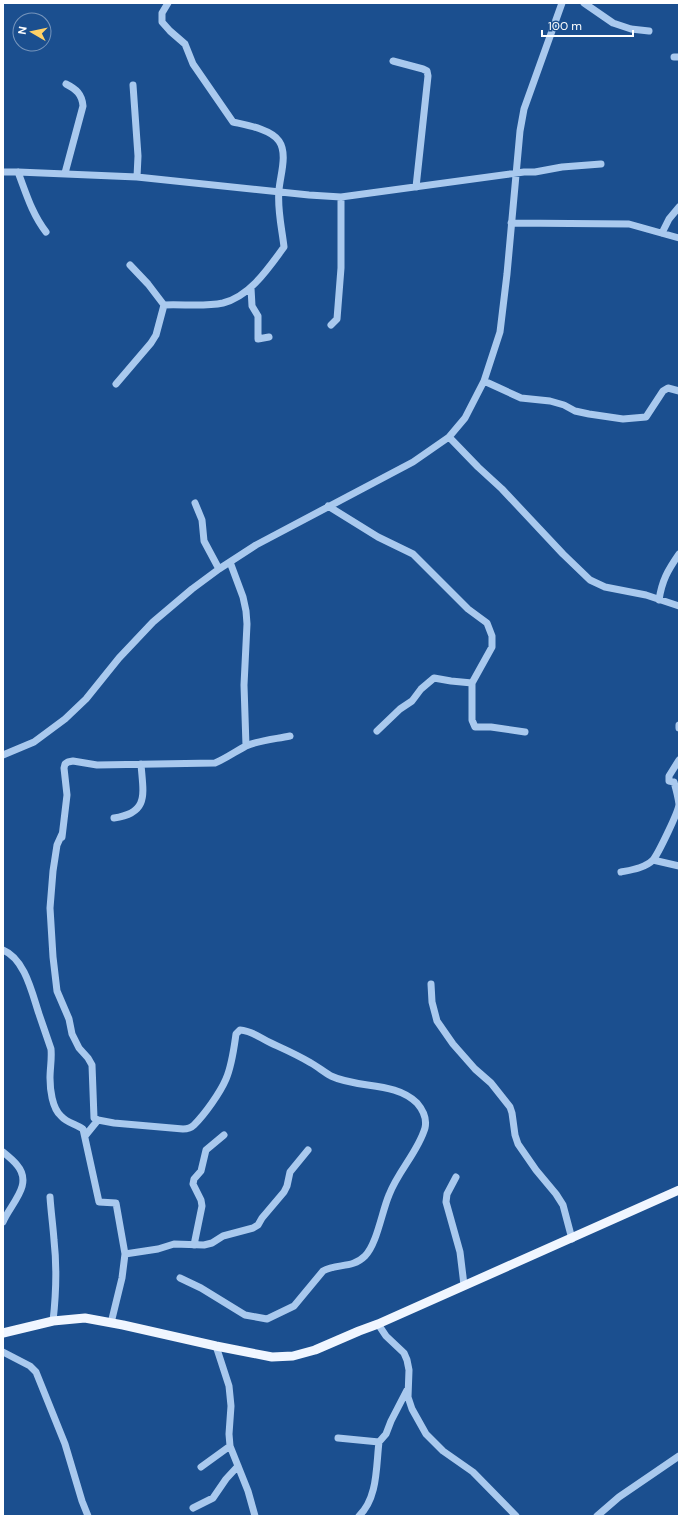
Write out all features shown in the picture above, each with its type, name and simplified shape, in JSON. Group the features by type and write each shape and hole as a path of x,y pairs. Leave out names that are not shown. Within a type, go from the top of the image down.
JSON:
{"main road":[{"path":"3,1333 53,1321 85,1318 272,1357 293,1356 315,1350 378,1324 464,1285 572,1239 679,1190"}],"street":[{"path":"164,305 222,303 233,299 251,288 284,248 279,212 278,191 283,157 282,148 279,141 262,129 232,122 193,64 184,44 162,22 162,13 168,3"},
{"path":"3,754 34,742 65,720 86,699 119,658 153,622 192,589 219,569 256,544 414,462 449,437 465,418 484,381 500,332 507,274 515,174 524,109 562,3"},
{"path":"584,3 613,23 631,29 649,31"},
{"path":"393,61 423,69 427,71 428,76 416,187"},
{"path":"65,173 83,106 79,93 66,84"},
{"path":"133,85 138,156 137,177"},
{"path":"3,172 65,173 137,177 340,197 562,167 601,164"},
{"path":"18,172 30,207 38,222 46,232"},
{"path":"331,325 337,319 341,268 340,197"},
{"path":"662,233 669,219 679,207"},
{"path":"511,223 623,224 679,238"},
{"path":"130,265 148,284 164,305"},
{"path":"251,288 252,306 258,316 258,338 269,337"},
{"path":"116,384 156,336 164,305"},
{"path":"484,381 521,398 542,399 564,404 575,411 623,419 646,417 663,391 668,388 679,391"},
{"path":"449,437 502,489 563,554 590,580 604,587 679,606"},
{"path":"194,504 202,520 204,541 219,569"},
{"path":"328,506 378,537 413,554 468,609 487,623 492,636 492,647 472,683 472,720 475,727 491,727 525,732"},
{"path":"659,600 661,584 670,566 679,554"},
{"path":"230,562 243,597 246,611 247,624 244,685 246,746"},
{"path":"377,730 400,709 412,701 421,689 434,678 472,683"},
{"path":"61,846 67,795 64,768 65,764 68,762 98,765 215,763 224,760 246,746 262,741 290,736"},
{"path":"653,860 678,809 678,799 674,782 668,781 669,776 679,760"},
{"path":"114,818 131,815 140,807 143,784 141,764"},
{"path":"62,834 57,845 56,859 52,871 50,908 53,957 57,991 69,1019 72,1034 79,1048 92,1065 94,1080 94,1118 98,1120 188,1129 194,1125 212,1103 226,1079 236,1034 240,1030 255,1033 269,1042 312,1063 332,1076 346,1081 394,1090 408,1095 418,1104 424,1114 426,1122 421,1138 399,1174 389,1195 373,1242 366,1255 359,1262 328,1268 323,1271 294,1306 267,1319 245,1315 201,1288 180,1278"},
{"path":"621,872 634,869 653,860 679,866"},
{"path":"3,950 10,953 16,959 29,981 51,1049 52,1057 50,1083 55,1108 59,1115 65,1120 83,1129 99,1202 116,1203 125,1254 122,1278 111,1323"},
{"path":"432,984 432,1002 436,1021 453,1044 475,1069 491,1083 510,1107 514,1119 515,1135 518,1144 563,1205 572,1239"},
{"path":"85,1136 98,1120"},
{"path":"194,1245 202,1206 201,1200 193,1184 194,1179 201,1171 206,1150 224,1135"},
{"path":"125,1254 158,1249 174,1244 204,1245 212,1243 223,1236 254,1228 284,1192 290,1172 308,1150"},
{"path":"3,1152 18,1165 23,1179 22,1191 7,1212 3,1222"},
{"path":"456,1177 447,1194 446,1202 460,1252 464,1285"},
{"path":"50,1197 51,1223 54,1241 55,1297 53,1321"},
{"path":"378,1324 386,1336 404,1353 409,1370 408,1397 412,1409 426,1434 444,1451 473,1472 516,1516"},
{"path":"216,1346 229,1386 231,1406 228,1434 230,1446 248,1491 255,1516"},
{"path":"3,1352 30,1366 36,1372 65,1444 88,1516"},
{"path":"359,1516 364,1511 370,1499 375,1482 378,1442 386,1434 408,1388"},
{"path":"338,1438 378,1442"},
{"path":"201,1467 230,1446"},
{"path":"597,1516 619,1497 679,1456"},
{"path":"193,1508 213,1498 226,1479 238,1466"}]}
